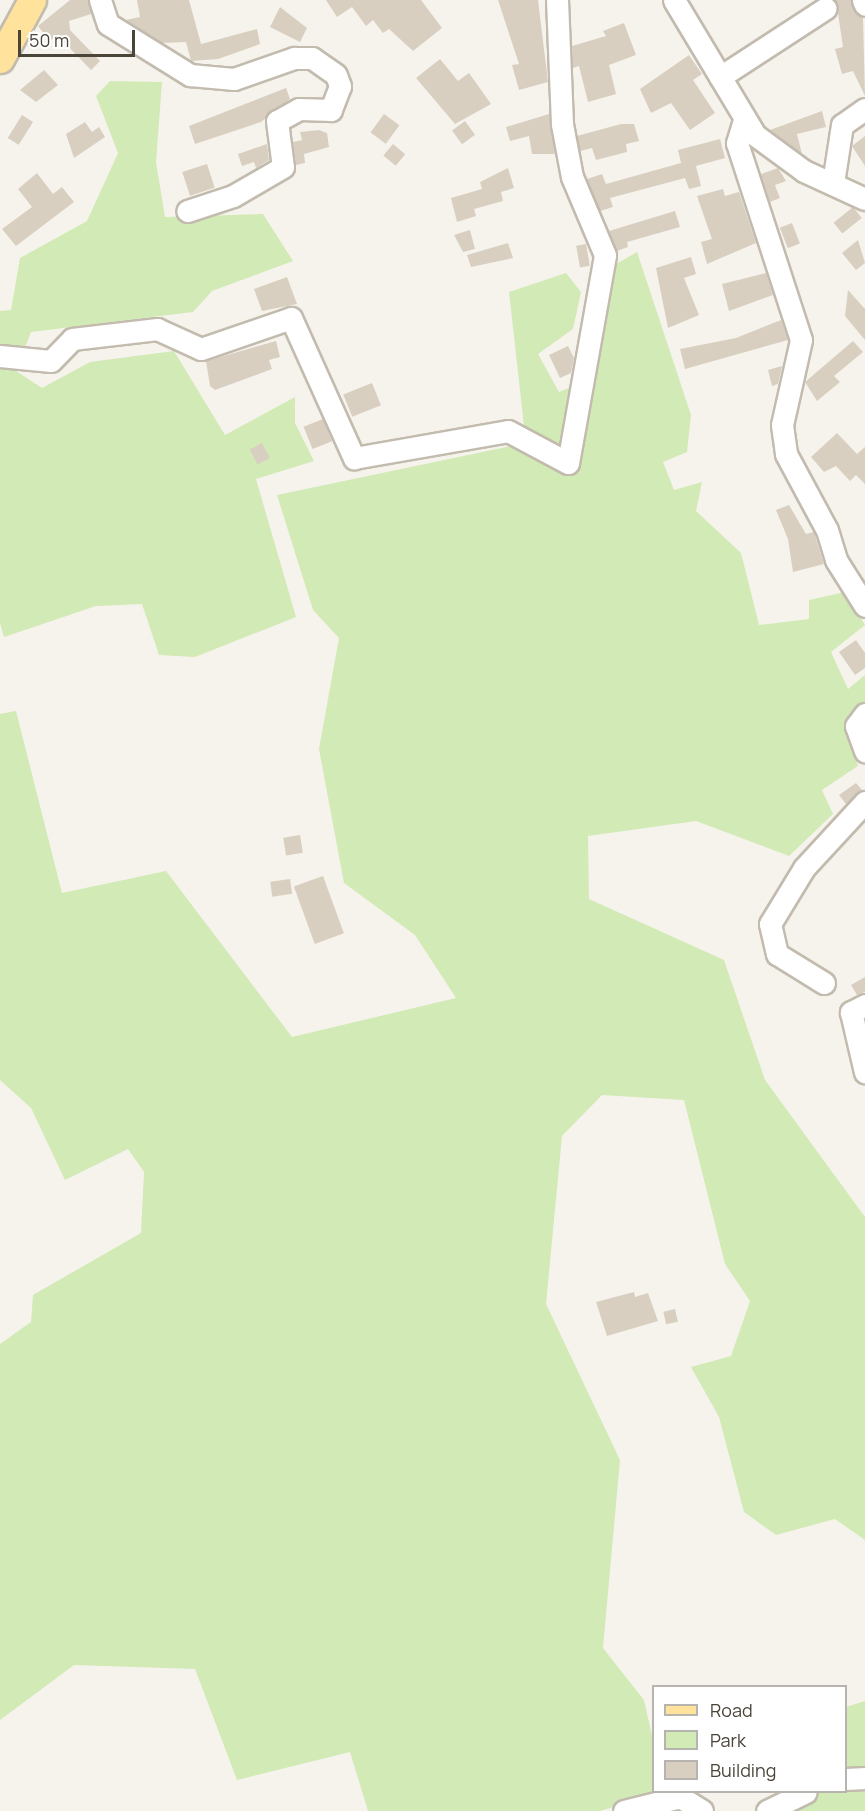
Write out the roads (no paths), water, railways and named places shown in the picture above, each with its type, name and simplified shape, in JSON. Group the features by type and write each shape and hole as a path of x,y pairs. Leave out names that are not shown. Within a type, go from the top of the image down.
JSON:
{"main road":[{"path":"0,58 32,0"}],"street":[{"path":"100,0 108,24 190,75 234,80 294,58 312,58 336,75 340,86 331,110 299,109 277,121 283,167 233,196 187,212"},
{"path":"0,356 51,361 72,339 157,329 201,349 291,318 354,458 508,431 568,463 604,255 572,177 562,124 556,0"},
{"path":"674,0 744,120 774,153 865,199"},
{"path":"863,0 865,5"},
{"path":"720,77 826,8"},
{"path":"833,183 842,125 865,109"},
{"path":"744,120 737,143 801,340 782,425 786,453 827,530 836,560 865,606"},
{"path":"865,714 856,726 865,751"},
{"path":"824,983 777,954 770,924 804,868 865,802"},
{"path":"865,1005 851,1012 865,1072"},
{"path":"847,1779 865,1778"},
{"path":"767,1811 802,1793"},
{"path":"624,1811 680,1797 702,1811"}]}
